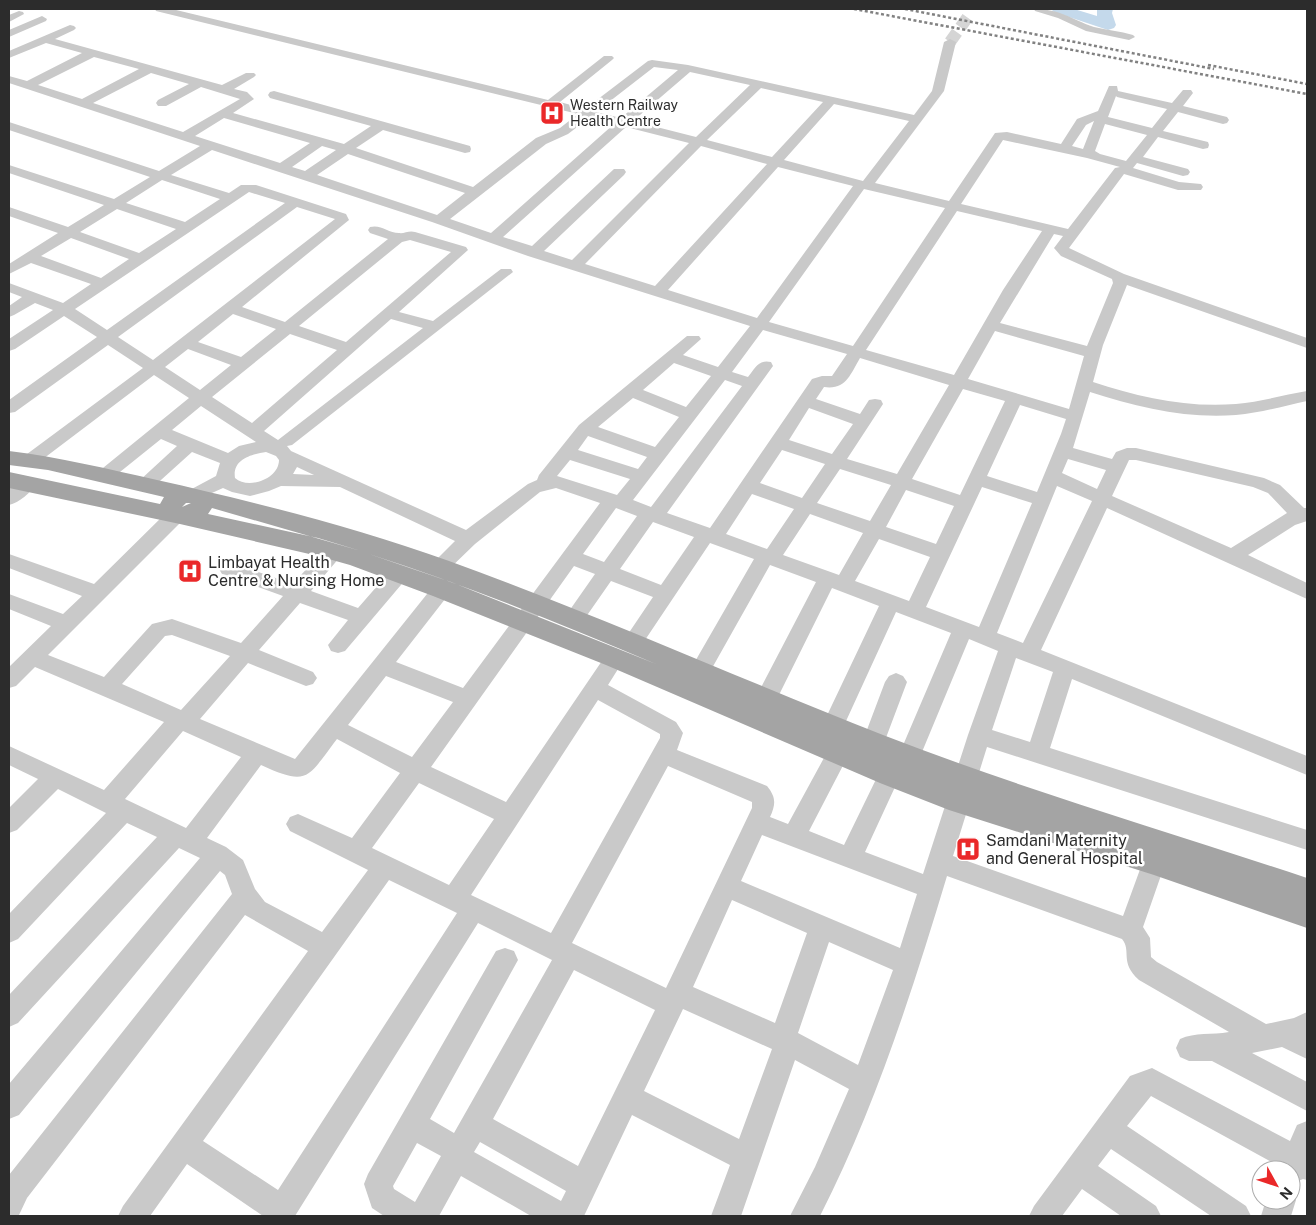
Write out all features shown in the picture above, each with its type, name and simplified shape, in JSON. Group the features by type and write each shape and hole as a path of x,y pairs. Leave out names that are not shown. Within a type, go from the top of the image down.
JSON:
{"main road":[{"path":"19,470 104,476 145,485 185,505 399,574 440,578"},
{"path":"19,470 185,505 325,531 624,650 839,752 900,766 1154,861 1307,914"},
{"path":"530,613 574,619 624,650 700,671 873,743 900,766"},
{"path":"962,789 1307,892"}],"street":[{"path":"160,9 864,185 952,204 1072,234"},
{"path":"1039,9 1062,16 1090,29 1130,37"},
{"path":"9,33 42,20"},
{"path":"9,55 70,28"},
{"path":"44,39 248,98 185,136"},
{"path":"356,852 417,771 570,557 617,501 642,477 939,88 950,42"},
{"path":"16,83 92,53"},
{"path":"549,105 608,58"},
{"path":"439,220 541,141 564,131 649,64 658,62 916,119"},
{"path":"492,239 688,68"},
{"path":"83,103 148,69"},
{"path":"223,90 250,75"},
{"path":"16,83 350,190 533,253 760,324 1075,416"},
{"path":"162,103 199,83"},
{"path":"575,266 758,84"},
{"path":"1089,154 1087,150 1103,114 1121,93"},
{"path":"1121,93 1155,133 1178,186 1196,187"},
{"path":"1121,93 1155,133 1205,141"},
{"path":"274,95 465,149"},
{"path":"658,292 776,163 830,100"},
{"path":"222,114 346,150 475,192"},
{"path":"1065,148 1081,122 1103,114 1155,133 1205,141"},
{"path":"307,176 380,125"},
{"path":"9,126 228,198"},
{"path":"1155,133 1205,141"},
{"path":"1155,133 1120,171 1062,246 1063,251 1119,277 1307,342"},
{"path":"183,1145 280,1213 464,904 510,815 594,688 748,486 820,381 833,383 838,380 952,204 999,136 1004,135 1089,154 1155,133 1205,141"},
{"path":"282,168 320,142"},
{"path":"9,270 210,144"},
{"path":"9,169 185,228"},
{"path":"533,253 619,172"},
{"path":"9,346 240,190 252,188 337,214 342,220 154,368 19,470 9,499"},
{"path":"322,210 350,190"},
{"path":"9,408 296,202"},
{"path":"9,211 140,258"},
{"path":"766,699 835,582 874,530 991,325 1050,229"},
{"path":"375,230 396,239"},
{"path":"104,476 396,239 410,235 461,250 254,431"},
{"path":"29,256 102,283"},
{"path":"285,449 290,466 278,480 260,489 245,490 232,486 225,479 224,470 230,460 240,452 254,447 268,446 285,449 435,326 506,272"},
{"path":"985,637 1063,451 1093,353 1120,283 1119,277"},
{"path":"9,288 64,309 201,399 345,482 468,539"},
{"path":"9,312 33,297"},
{"path":"230,308 349,349"},
{"path":"389,314 435,326"},
{"path":"991,325 1093,353"},
{"path":"550,482 545,479 585,428 693,340"},
{"path":"186,343 244,364"},
{"path":"672,357 752,384"},
{"path":"574,619 765,366"},
{"path":"1084,385 1146,404 1196,410 1229,410 1254,407 1307,396"},
{"path":"631,391 690,415"},
{"path":"914,611 1015,398"},
{"path":"805,401 863,421"},
{"path":"700,671 769,557 875,404"},
{"path":"585,428 659,455"},
{"path":"160,432 230,460"},
{"path":"777,442 965,504"},
{"path":"145,485 191,443"},
{"path":"1063,451 1117,468"},
{"path":"566,452 642,477"},
{"path":"805,1216 825,1177 865,1082 908,964 938,862 979,735 1020,649 1122,456 1136,454 1258,482 1274,489 1304,514 1288,520 1232,556"},
{"path":"1052,476 1232,556 1307,592"},
{"path":"9,680 23,658 66,623 185,505 225,479"},
{"path":"977,479 1042,500"},
{"path":"278,480 345,482"},
{"path":"23,658 107,687 293,769 299,768 335,728 383,666 440,578 468,539 534,488 550,482 557,482 617,501 1020,649 1137,694 1307,766"},
{"path":"748,486 941,553"},
{"path":"9,931 116,806 183,720 245,653 333,552"},
{"path":"570,557 665,594"},
{"path":"9,561 96,593"},
{"path":"228,569 297,592 362,617"},
{"path":"338,645 399,574"},
{"path":"9,601 66,623"},
{"path":"832,726 891,602"},
{"path":"107,687 159,630 166,627 172,627 245,653 306,678"},
{"path":"850,858 900,766 963,629"},
{"path":"383,666 468,699"},
{"path":"1036,753 1065,667"},
{"path":"873,743 896,682"},
{"path":"423,1216 475,1124 671,739 672,733 668,728 594,688"},
{"path":"335,728 417,771 510,815"},
{"path":"979,735 1307,840"},
{"path":"794,836 839,752"},
{"path":"9,1014 183,838 257,753"},
{"path":"569,1216 763,808 764,799 759,793 663,754"},
{"path":"9,755 218,855 235,868 246,896 256,910 326,947"},
{"path":"9,823 55,777"},
{"path":"756,822 930,888"},
{"path":"298,824 562,951 674,998 785,1041 865,1082"},
{"path":"9,1106 218,855"},
{"path":"1130,930 1154,861"},
{"path":"938,862 1130,930 1137,938 1139,963 1148,971 1285,1031 1307,1046"},
{"path":"133,1216 386,866"},
{"path":"726,886 908,964"},
{"path":"9,1205 17,1188 246,896"},
{"path":"726,1216 747,1158 822,927"},
{"path":"410,1216 382,1198 378,1184 505,960"},
{"path":"1285,1031 1202,1048 1307,1097"},
{"path":"1048,1214 1078,1169 1140,1086 1152,1082 1300,1158"},
{"path":"626,1097 747,1158"},
{"path":"412,1124 559,1216"},
{"path":"475,1124 584,1185"},
{"path":"1108,1130 1236,1216"},
{"path":"1078,1169 1146,1216"},
{"path":"9,1211 12,1216"}],"waterway":[{"path":"1059,9 1108,25 1104,13 1105,9"}],"tunnel":[{"path":"950,42 970,14"}],"railway":[{"path":"854,9 1307,94"},
{"path":"905,9 1214,69"},
{"path":"1208,65 1307,84"}],"place":[{"name":"Western Railway Health Centre","path":"552,113"},
{"name":"Limbayat Health Centre & Nursing Home","path":"190,571"},
{"name":"Samdani Maternity and General Hospital","path":"968,849"}]}
